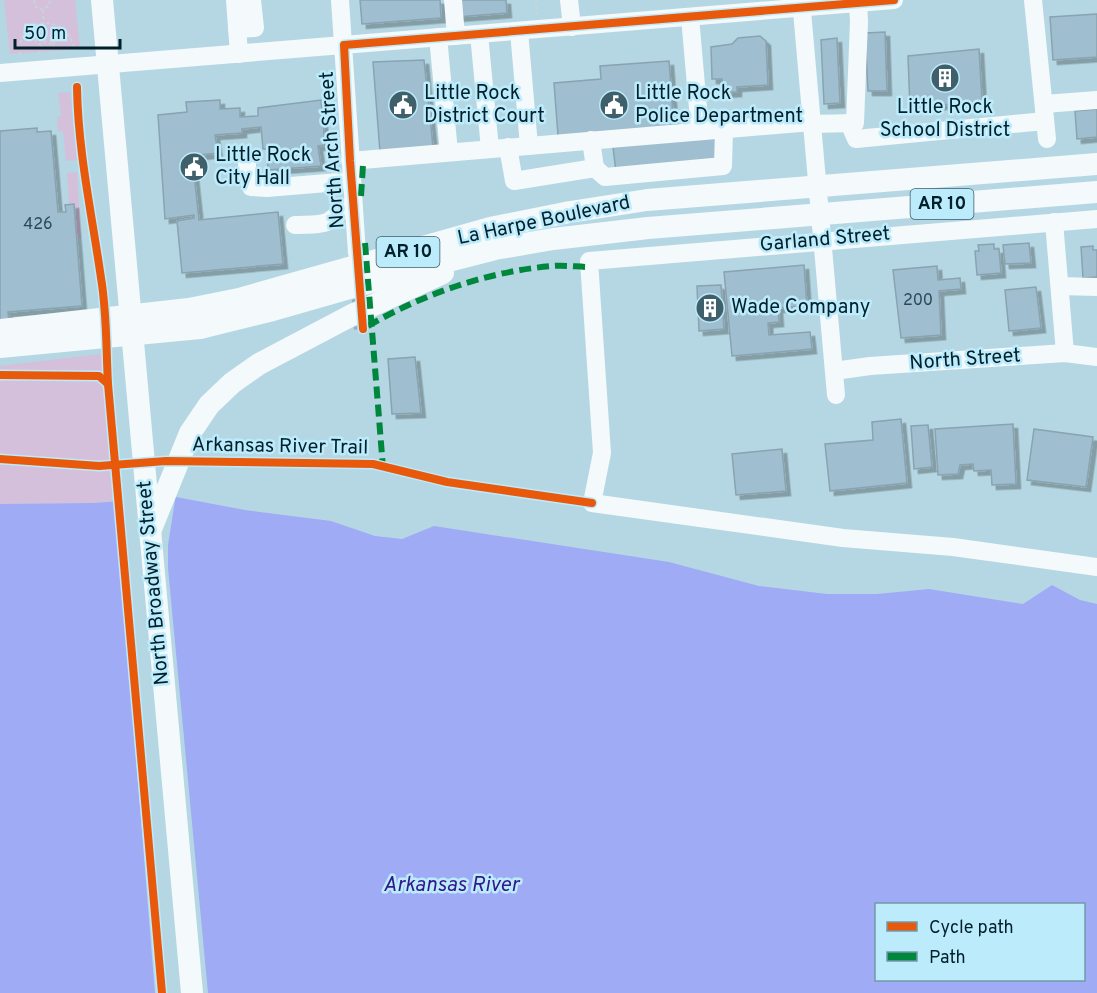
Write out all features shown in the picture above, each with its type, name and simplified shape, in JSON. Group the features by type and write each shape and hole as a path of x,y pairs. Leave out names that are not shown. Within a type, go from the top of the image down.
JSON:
{"main road":[{"name":"North Broadway Street","path":"102,0 192,993"},
{"name":"La Harpe Boulevard","path":"0,330 189,309 239,299 490,228 647,200 1097,164"},
{"name":"La Harpe Boulevard","path":"0,347 200,328 243,319 495,249 553,239 821,213 1097,192"},
{"path":"149,534 190,433 209,405 232,383 259,364 436,275 648,228"}],"street":[{"path":"235,0 239,54"},
{"path":"237,29 255,28 252,0"},
{"name":"North Arch Street","path":"340,0 357,253"},
{"path":"449,152 447,37 453,0"},
{"path":"569,0 572,27"},
{"path":"0,73 690,17 802,4 894,0"},
{"path":"1033,0 1045,121"},
{"path":"350,161 724,129 812,123 855,123 858,3"},
{"path":"802,4 836,395"},
{"path":"690,17 700,131"},
{"path":"519,31 529,146"},
{"path":"479,34 490,149"},
{"path":"849,123 856,139 1045,121 1097,100"},
{"path":"591,140 595,168 605,177 723,166 724,129"},
{"path":"508,147 514,181 595,168"},
{"path":"247,160 247,175 251,187 267,188 351,181"},
{"path":"295,225 323,223 343,208 353,206"},
{"name":"Garland Street","path":"1097,219 589,261 602,453 592,503 843,538 953,547 1097,567"},
{"path":"1054,222 1065,353"},
{"path":"1060,286 1097,288"},
{"name":"North Street","path":"834,371 870,366 1065,353 1097,357"}],"path":[{"path":"34,0 36,7 43,10"},
{"path":"43,10 49,5 50,0"},
{"path":"536,0 537,14"},
{"path":"43,10 45,42"},
{"path":"45,42 41,45 39,54 20,55 20,40 25,32 44,22 62,28 70,34 75,51"},
{"path":"56,52 53,44 62,28"},
{"path":"25,32 41,45"},
{"path":"45,42 53,44"}],"shaded area":[{"path":"4,0 75,0 80,49 10,54"},
{"path":"70,92 77,160 66,161 63,131 58,131 57,117 61,116 58,93"},
{"path":"77,172 81,237 77,238 74,205 69,205 67,173"},
{"path":"108,353 114,411 116,477 120,482 122,500 93,503 0,504 0,366"}],"water":[{"name":"Arkansas River","path":"176,497 245,510 331,521 375,536 402,539 434,526 669,562 759,586 827,594 877,594 929,589 1023,604 1052,585 1080,600 1097,604 1097,993 0,993 0,504 93,503"}],"pier":[{"path":"176,494 168,545 168,568 208,993 155,993 115,498"}],"building":[{"path":"360,0 440,0 441,18 362,24"},
{"path":"457,0 506,0 507,13 457,17"},
{"path":"1097,14 1097,57 1053,60 1050,17"},
{"path":"885,32 887,91 868,91 865,33"},
{"path":"760,36 766,41 768,85 737,87 737,92 723,93 722,79 712,79 711,47 732,44 738,38"},
{"path":"837,38 840,103 824,104 821,40"},
{"name":"Little Rock School District","path":"979,49 982,101 910,108 908,56"},
{"name":"Little Rock District Court","path":"424,60 433,147 380,152 373,62"},
{"name":"Little Rock Police Department","path":"669,61 674,127 558,136 554,83 601,79 600,66"},
{"path":"220,100 220,109 240,108 240,117 258,116 258,108 321,100 325,145 318,146 321,166 268,170 267,149 263,149 261,127 242,129 242,133 215,135 218,153 192,156 199,220 278,212 283,264 182,273 177,221 194,218 194,215 165,219 158,115 187,112 186,102"},
{"path":"1097,109 1097,137 1077,139 1075,111"},
{"path":"37,128 37,132 51,131 58,212 66,212 65,205 74,204 82,306 8,312 9,321 0,322 0,131"},
{"path":"718,137 720,163 616,172 613,147"},
{"path":"1029,243 1031,263 1005,264 1003,245"},
{"path":"994,244 994,249 999,249 1001,273 977,275 975,251 979,251 978,245"},
{"path":"1093,246 1093,250 1097,250 1097,277 1083,278 1081,247"},
{"path":"804,265 807,306 778,308 779,322 768,323 769,335 810,332 812,349 732,356 724,272"},
{"path":"937,266 938,280 960,278 961,289 939,291 941,335 901,338 893,270"},
{"name":"Wade Company","path":"721,285 724,329 699,331 697,286"},
{"path":"1036,287 1041,328 1009,331 1005,290"},
{"path":"415,357 421,413 392,414 388,359"},
{"path":"901,419 907,483 830,491 825,444 873,440 872,422"},
{"path":"1013,424 1016,484 992,485 991,470 974,471 973,464 960,465 958,474 938,475 935,429"},
{"path":"928,425 932,467 914,469 911,426"},
{"path":"1034,429 1093,437 1086,487 1027,480"},
{"path":"782,449 786,491 736,495 732,454"}],"tunnel":[{"path":"359,272 363,329"}],"marked path":[{"path":"361,196 363,165"},
{"path":"365,243 383,468"},
{"path":"368,326 434,294 481,279 553,266 590,267"}],"cycle path":[{"path":"363,329 344,45 894,0"},
{"path":"77,87 83,159 104,304 108,384"},
{"path":"0,375 99,376 108,384 162,993"},
{"name":"Arkansas River Trail","path":"0,459 99,466 166,461 373,464 447,482 592,503"}],"place":[{"name":"Little Rock School District","path":"945,78"},
{"name":"Little Rock District Court","path":"403,105"},
{"name":"Little Rock Police Department","path":"614,105"},
{"name":"Little Rock City Hall","path":"194,167"},
{"name":"Wade Company","path":"710,308"}]}
